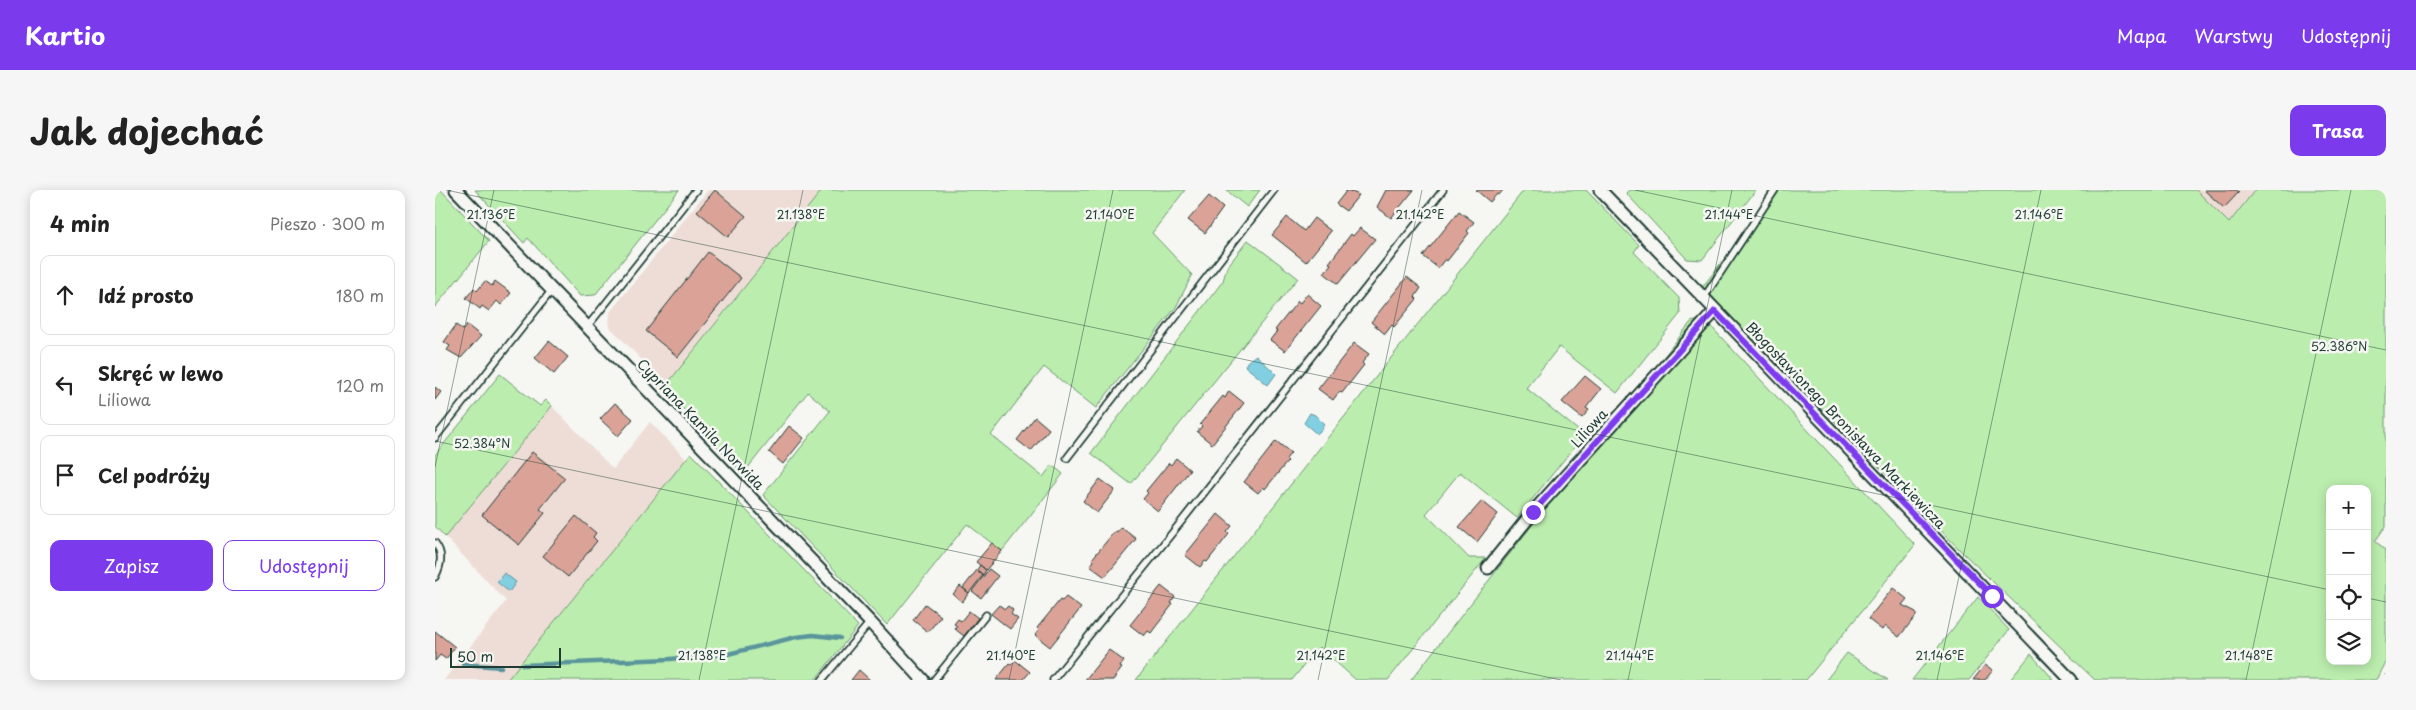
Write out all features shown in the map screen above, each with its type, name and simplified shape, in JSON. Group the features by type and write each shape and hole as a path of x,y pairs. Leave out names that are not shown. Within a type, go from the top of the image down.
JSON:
{"street":[{"name":"Cypriana Kamila Norwida","path":"456,190 870,622 923,680"},
{"name":"Błogosławionego Bronisława Markiewicza","path":"1600,190 2071,680"},
{"name":"Liliowa","path":"1488,568 1533,512 1715,311"}],"lane":[{"path":"587,327 696,190"},
{"path":"1067,458 1275,190"},
{"path":"1053,680 1181,522 1443,190"},
{"path":"1703,299 1775,190"},
{"path":"435,438 552,290"},
{"path":"435,543 441,552 441,560 435,577"},
{"path":"934,680 986,615"},
{"path":"822,680 870,622"}],"path":[{"path":"2383,680 2386,674"}],"shaded area":[{"path":"708,190 822,190 666,385 609,326 610,312"},
{"path":"2196,190 2255,190 2229,224"},
{"path":"552,406 613,469 650,422 686,459 507,680 444,680 506,601 445,537"}],"green space":[{"path":"435,190 441,190 489,241 435,307"},
{"path":"475,190 679,190 595,295 580,296 528,238 524,243"},
{"path":"822,190 1185,190 1152,233 1192,275 1176,307 1096,408 1044,367 991,435 1043,477 1052,465 1063,474 1002,551 967,524 887,625 763,495 830,411 808,392 743,474 664,388"},
{"path":"1226,190 1260,190 1247,207"},
{"path":"1524,190 1586,190 1639,245 1634,252 1679,298 1680,314 1617,393 1559,347 1526,388 1584,435 1517,518 1460,472 1426,514 1469,558 1486,558 1388,680 1356,680 1319,647 1292,680 1136,680"},
{"path":"1629,190 1756,190 1702,260 1687,259 1626,193"},
{"path":"1777,190 2196,190 2229,223 2255,190 2386,190 2386,526 2375,541 2386,550 2386,660 2376,680 2095,680 1962,552 1771,356 1701,289"},
{"path":"1248,240 1298,278 1131,484 1091,453 1223,281 1227,267"},
{"path":"1704,319 1915,545 1806,680 1411,680 1691,322"},
{"path":"500,374 540,406 546,400 552,406 445,537 435,526 435,455"},
{"path":"691,453 858,626 815,680 507,680"},
{"path":"1978,597 2009,630 1969,680 1912,680"},
{"path":"1847,653 1888,680 1826,680"},
{"path":"2031,654 2054,680 2010,680"}],"water":[{"path":"1256,355 1276,374 1268,385 1245,366"},
{"path":"1310,413 1315,415 1324,424 1317,434 1304,423"},
{"path":"504,573 516,582 509,592 497,582"}],"building":[{"path":"715,190 746,216 728,237 697,211"},
{"path":"1347,190 1359,195 1346,211 1336,204"},
{"path":"1386,190 1414,190 1391,218 1377,207"},
{"path":"1476,190 1503,190 1490,202"},
{"path":"2204,190 2237,190 2239,192 2224,208"},
{"path":"1209,196 1223,208 1205,233 1188,220"},
{"path":"1459,211 1474,222 1467,231 1469,233 1447,261 1445,259 1438,268 1423,256"},
{"path":"1287,217 1304,231 1314,218 1331,231 1306,262 1272,235"},
{"path":"1360,228 1375,239 1338,284 1324,273 1331,264 1329,263 1351,234 1353,236"},
{"path":"708,252 741,278 678,357 646,331"},
{"path":"1407,277 1421,288 1415,297 1417,299 1394,327 1392,325 1385,334 1371,322"},
{"path":"485,281 492,286 495,281 511,293 501,305 497,301 489,311 482,306 480,309 466,298 474,288 477,291"},
{"path":"1307,294 1321,306 1285,351 1270,340 1277,331 1275,330 1298,301 1300,303"},
{"path":"456,325 463,330 467,325 481,336 461,358 447,350 450,346 444,342"},
{"path":"549,341 568,357 554,374 535,358"},
{"path":"1354,343 1369,354 1362,363 1364,365 1342,393 1339,392 1333,400 1318,389"},
{"path":"1585,376 1601,389 1586,408 1589,410 1582,418 1562,402"},
{"path":"435,387 441,392 435,400"},
{"path":"1229,391 1244,403 1212,444 1197,432 1202,426 1200,424 1223,396 1225,398"},
{"path":"615,403 633,419 618,436 600,419"},
{"path":"1035,417 1049,429 1031,451 1017,440"},
{"path":"789,426 804,438 783,464 769,452"},
{"path":"1276,441 1291,453 1286,459 1288,461 1265,489 1263,487 1258,493 1244,482"},
{"path":"532,452 565,478 540,509 545,513 519,545 482,515"},
{"path":"1176,458 1190,470 1158,511 1143,499 1148,493 1146,491 1169,463 1171,465"},
{"path":"1100,479 1115,490 1097,513 1083,501"},
{"path":"1482,501 1498,514 1477,542 1459,527"},
{"path":"1218,514 1232,526 1227,532 1229,534 1207,562 1205,561 1200,567 1185,555"},
{"path":"576,516 596,533 593,537 597,541 568,577 543,556"},
{"path":"1121,527 1136,539 1105,577 1090,566 1094,561 1092,559 1115,531 1117,532"},
{"path":"992,543 1002,551 986,570 976,562"},
{"path":"980,565 986,570 983,575 977,570"},
{"path":"989,569 998,576 981,598 972,591"},
{"path":"977,570 983,575 969,593 963,588"},
{"path":"960,586 969,593 962,602 953,594"},
{"path":"1161,586 1175,597 1171,603 1173,604 1151,633 1148,631 1144,636 1130,625"},
{"path":"1893,588 1907,599 1902,605 1916,612 1916,616 1899,637 1885,626 1882,630 1868,619"},
{"path":"1066,597 1081,608 1050,647 1035,635 1039,630 1037,628 1060,600 1062,601"},
{"path":"925,604 941,616 928,632 913,620"},
{"path":"999,605 1005,609 1008,606 1013,610 1011,614 1018,619 1010,629 991,614"},
{"path":"969,611 978,618 964,636 955,629 957,626 954,624 958,619 961,621"},
{"path":"435,631 455,647 446,659 440,655 435,661"},
{"path":"1109,650 1124,661 1120,667 1122,668 1113,680 1085,680"},
{"path":"1015,660 1030,672 1023,680 996,680 1009,664 1011,665"},
{"path":"1985,665 1993,670 1985,680 1973,680"},
{"path":"859,670 870,680 851,680"}],"waterway":[{"path":"523,665 670,659 728,654 796,637 813,635 840,638"},
{"path":"463,664 501,667"}],"route":[{"path":"1533,512 1715,311 1992,596"}]}
